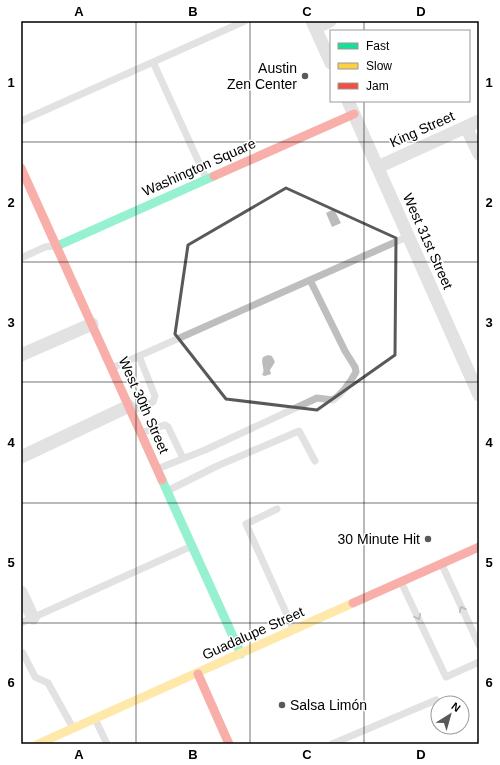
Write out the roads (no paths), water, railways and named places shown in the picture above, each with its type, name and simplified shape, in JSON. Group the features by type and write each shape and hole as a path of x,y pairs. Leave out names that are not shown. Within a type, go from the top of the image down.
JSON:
{"street":[{"path":"330,21 314,24 330,61"},
{"name":"West 31st Street","path":"348,102 479,395"},
{"name":"Washington Square","path":"57,246 354,114"},
{"name":"King Street","path":"378,167 479,121"},
{"path":"466,127 479,154"},
{"name":"West 30th Street","path":"21,168 241,654"},
{"path":"21,355 92,324"},
{"path":"21,457 130,409"},
{"name":"Guadalupe Street","path":"38,744 198,674 479,547"},
{"path":"21,592 27,620"},
{"path":"198,674 229,744"}],"lane":[{"path":"21,121 245,21"},
{"path":"154,62 206,180"},
{"path":"112,368 409,236"},
{"path":"21,258 45,247 57,246"},
{"path":"157,469 317,398 333,400 354,376 356,372 355,367 345,351 310,280"},
{"path":"130,409 153,402 155,396 139,356"},
{"path":"141,433 165,425 168,427 184,458"},
{"path":"167,491 217,466 299,431 315,461"},
{"path":"277,509 246,524 294,630"},
{"path":"27,620 192,546"},
{"path":"442,564 479,644"},
{"path":"401,582 446,677 479,662"},
{"path":"23,653 35,677 48,683 73,728"},
{"path":"332,744 430,703"},
{"path":"95,719 107,744"}],"place":[{"name":"Austin Zen Center","path":"305,76"},
{"name":"30 Minute Hit","path":"428,539"},
{"name":"Salsa Limón","path":"282,705"}]}
